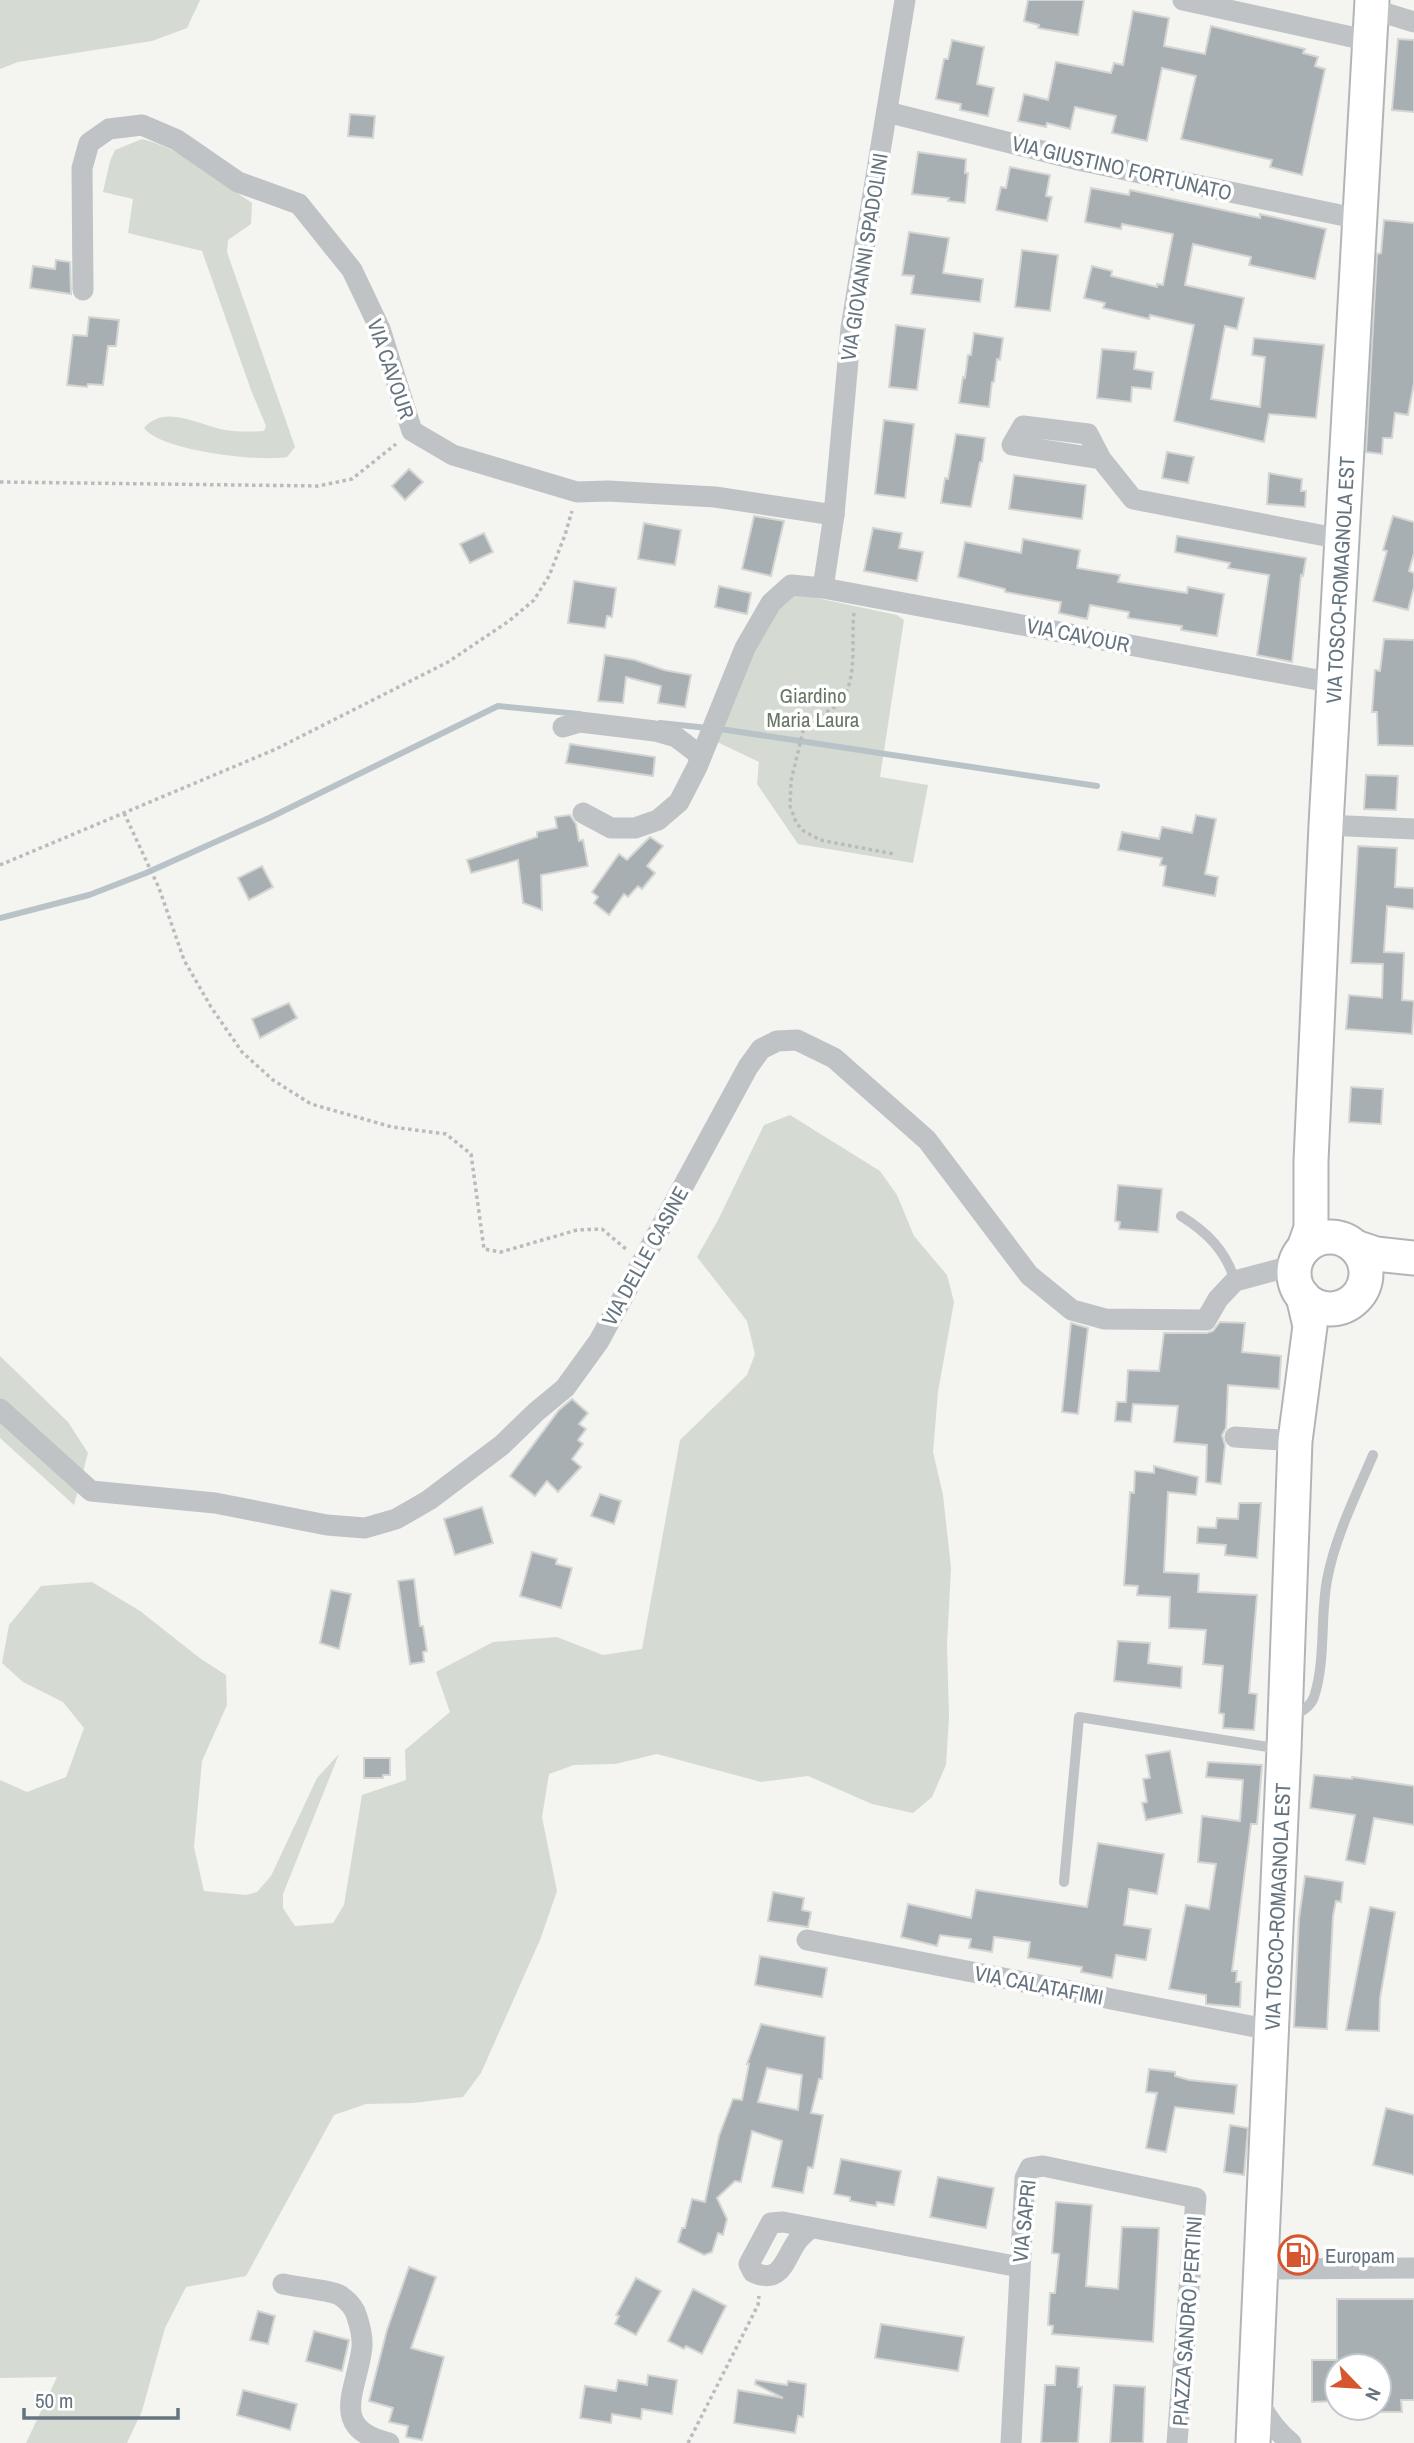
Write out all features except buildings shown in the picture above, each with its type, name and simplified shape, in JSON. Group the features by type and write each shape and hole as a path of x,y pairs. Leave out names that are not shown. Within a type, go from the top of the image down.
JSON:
{"main road":[{"name":"VIA TOSCO-ROMAGNOLA EST","path":"1253,2443 1294,1441 1299,1398 1306,1371 1310,1326 1301,1274 1311,1228 1311,1161 1326,825 1371,17"},
{"name":"VIA TOSCO-ROMAGNOLA EST","path":"1306,1371 1366,1277 1365,1262 1331,1211 1311,1161"},
{"path":"1414,1258 1377,1254 1339,1238 1323,1238 1301,1274 1322,1308 1337,1308 1414,1266"}],"street":[{"name":"VIA GIOVANNI SPADOLINI","path":"834,515 851,328 905,0"},
{"path":"1182,0 1414,22"},
{"name":"VIA GIUSTINO FORTUNATO","path":"887,112 1078,160 1359,219"},
{"name":"VIA CAVOUR","path":"83,290 82,168 89,143 109,129 142,125 177,140 238,182 299,204 352,270 380,329 412,431 453,455 577,492 608,491 715,497 834,515"},
{"path":"1101,459 1133,499 1341,539"},
{"path":"823,588 834,515"},
{"name":"VIA CAVOUR","path":"583,813 611,828 635,828 658,820 679,802 709,738 745,648 771,603 791,585 857,594 1334,683"},
{"path":"563,727 580,722 655,731 676,737 709,738"},
{"path":"1326,825 1414,829"},
{"name":"VIA DELLE CASINE","path":"0,1409 91,1491 215,1503 327,1525 365,1528 397,1520 429,1500 502,1445 565,1388 599,1341 748,1067 761,1049 777,1041 797,1040 834,1058 927,1140 1029,1275 1072,1310 1105,1319 1206,1320 1218,1300 1235,1281"},
{"path":"1235,1281 1284,1268 1301,1274"},
{"path":"1235,1437 1294,1441"},
{"name":"VIA CALATAFIMI","path":"807,1940 1271,2030"},
{"name":"VIA SAPRI","path":"1011,2443 1018,2267 1025,2178 1030,2168 1043,2166 1196,2198"},
{"name":"PIAZZA SANDRO PERTINI","path":"1177,2443 1196,2198"},
{"path":"811,2228 797,2241 784,2266 772,2275 762,2276 753,2272 750,2264 771,2223 783,2222 1018,2267"},
{"path":"1260,2269 1414,2268"},
{"path":"283,2284 340,2295 355,2309 362,2331 362,2352 350,2397 352,2420 366,2435 389,2443"},
{"path":"1255,2395 1275,2428 1291,2443"}],"lane":[{"path":"1181,1216 1200,1228 1218,1247 1235,1281"},
{"path":"1064,1882 1079,1717 1284,1734 1313,1701 1318,1679 1326,1583 1332,1556 1373,1455"}],"path":[{"path":"0,482 318,486 352,479 412,431"},
{"path":"0,865 276,749 448,662 509,621 534,600 549,576 565,535 577,492"},
{"path":"857,594 851,633 853,662 848,687 836,706 808,719 801,732 791,781 790,806 802,830 820,840 894,854"},
{"path":"124,813 155,880 184,960 211,1007 242,1052 273,1080 311,1104 392,1127 446,1134 471,1154 485,1249 501,1252 577,1230 602,1229 642,1262"},
{"path":"688,2443 758,2305 762,2276"}],"green space":[{"path":"0,0 200,0 187,28 152,41 18,62 0,69"},
{"path":"142,139 172,150 200,166 252,203 251,224 228,240 227,252 295,447 287,457 255,458 189,449 154,436 144,428 152,421 170,417 231,431 264,431 266,426 202,251 128,233 133,199 103,192 115,150"},
{"name":"Giardino Maria Laura","path":"798,594 897,615 904,620 880,777 928,785 913,863 798,844 757,784 759,762 713,740 771,613 786,597"},
{"path":"790,1115 880,1171 897,1195 914,1236 947,1275 954,1302 938,1392 933,1452 943,1495 951,1568 946,1765 932,1797 913,1813 872,1804 808,1776 761,1782 657,1754 615,1764 574,1765 549,1774 542,1817 557,1891 540,1940 481,2073 463,2097 413,2103 366,2104 334,2115 246,2276 186,2287 165,2328 142,2411 127,2443 26,2443 57,2377 0,2378 0,1780 27,1792 66,1777 84,1728 63,1702 23,1682 2,1663 9,1625 41,1586 92,1582 140,1611 226,1675 227,1705 202,1761 194,1847 204,1891 246,1895 257,1892 271,1876 317,1778 339,1754 283,1894 283,1908 295,1926 333,1923 344,1905 362,1795 406,1780 405,1750 450,1712 436,1672 493,1642 557,1637 603,1655 642,1649 680,1440 747,1375 755,1354 747,1321 697,1257 764,1125"},
{"path":"0,1356 68,1422 88,1453 74,1505 0,1438"}],"waterway":[{"path":"0,918 89,895 146,873 269,818 498,706 579,714"},
{"path":"660,723 727,730 1097,786"}],"place":[{"name":"Europam","path":"1298,2255"}]}
